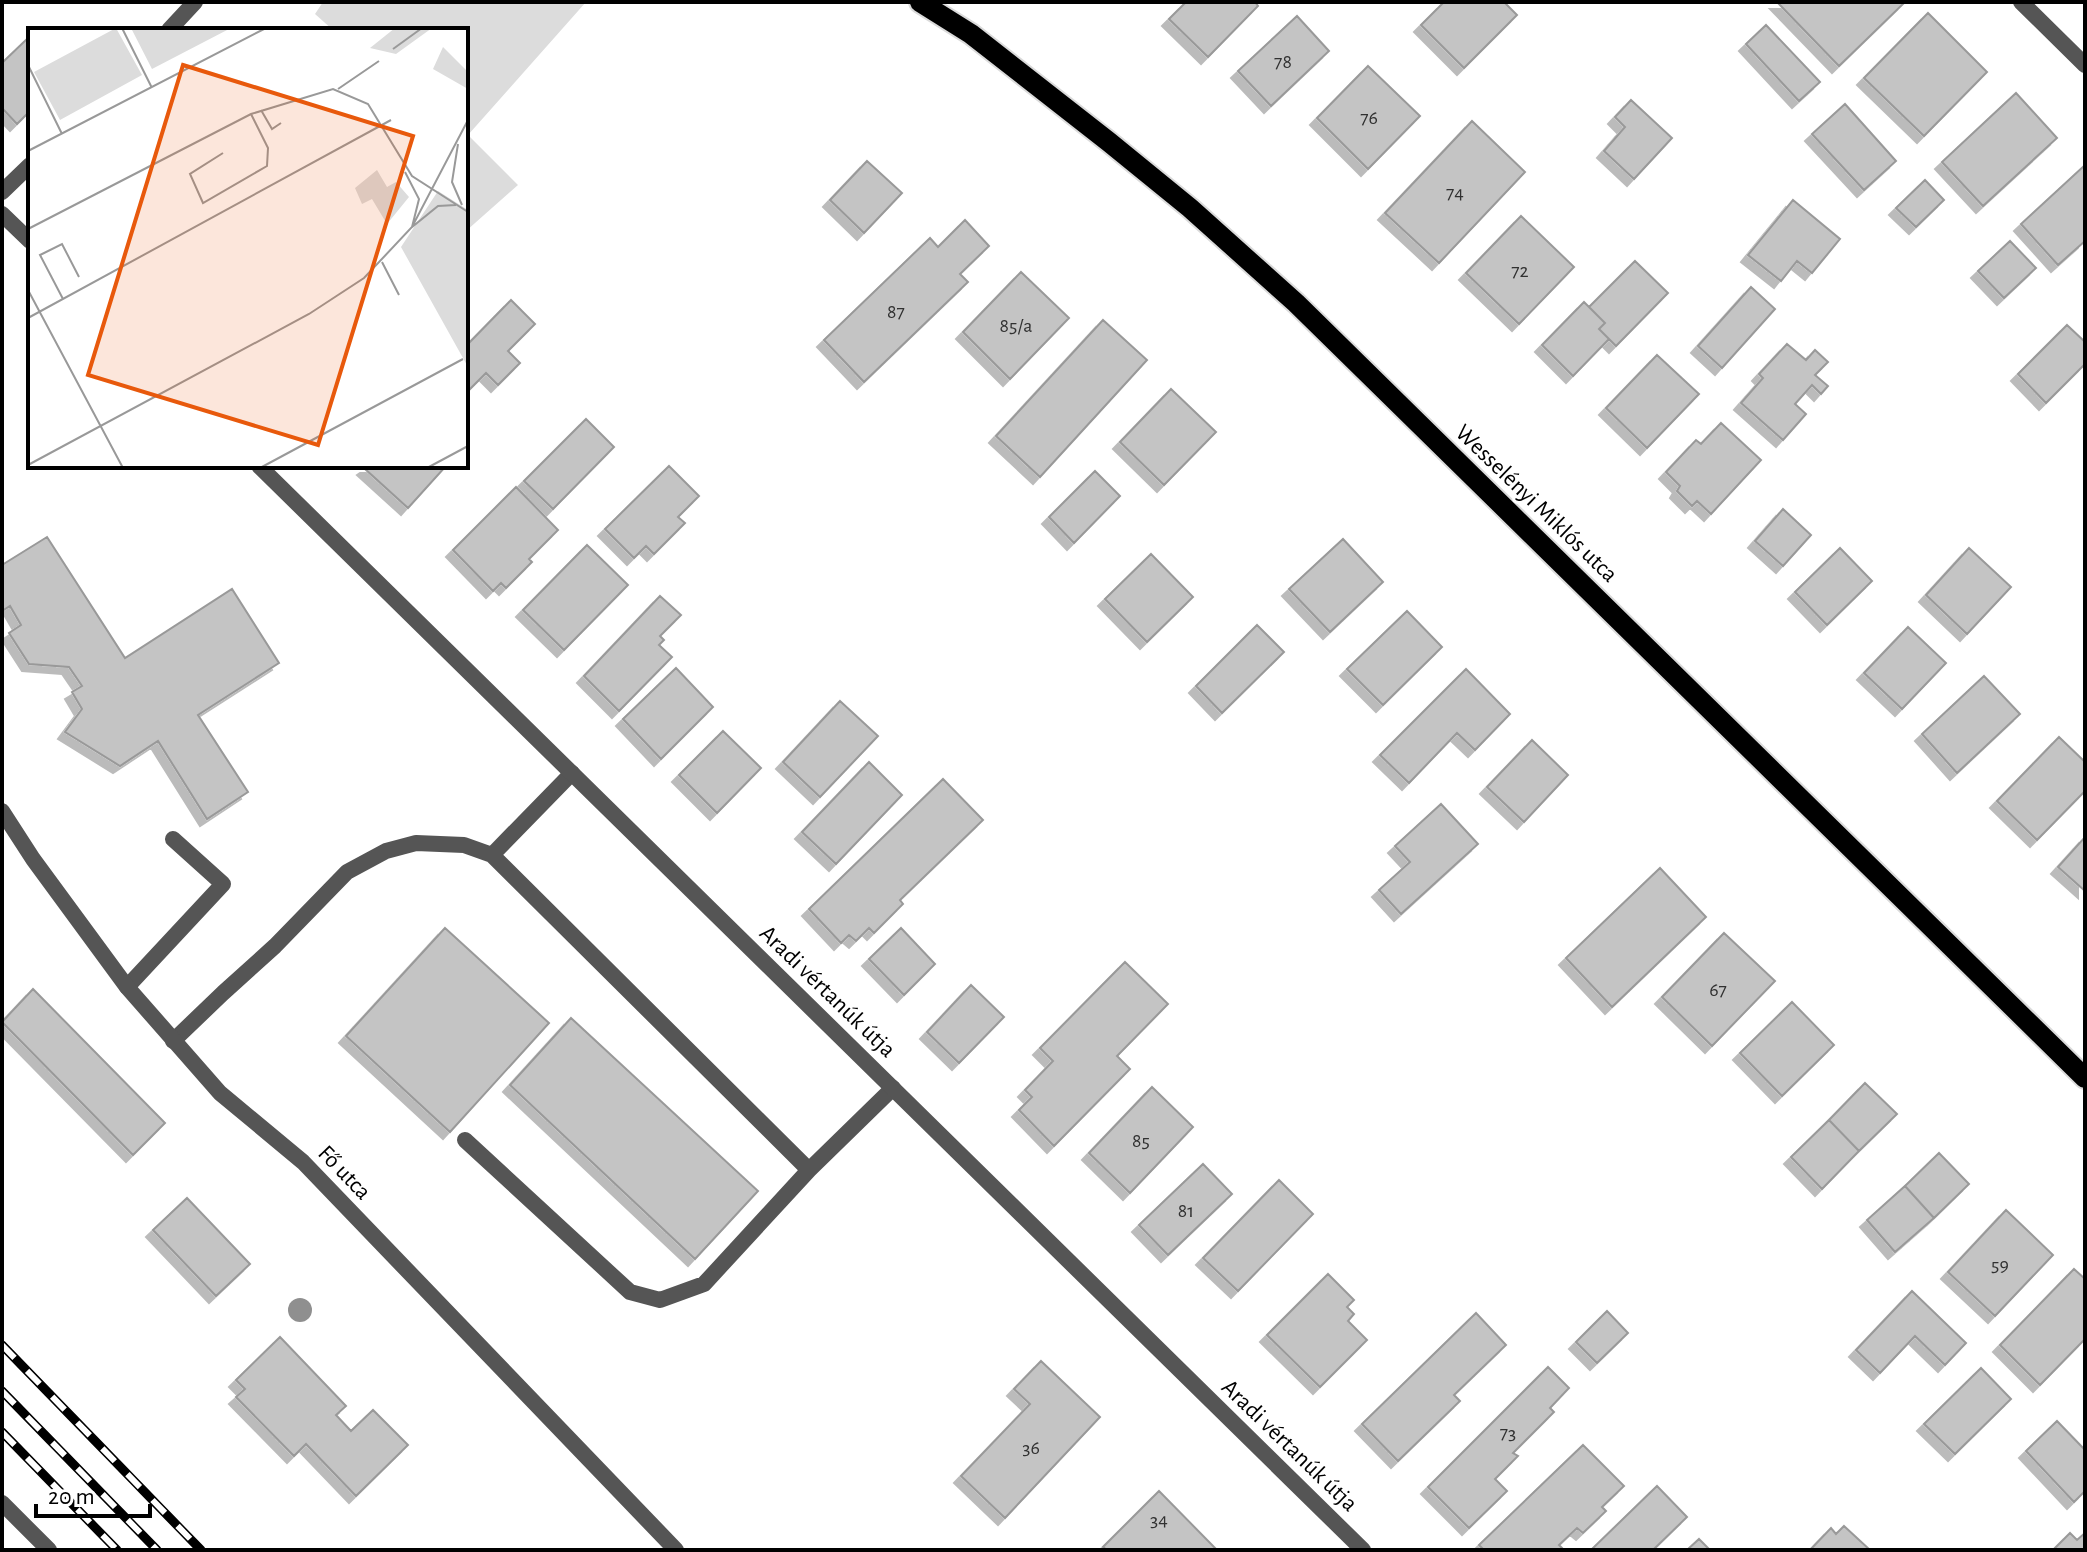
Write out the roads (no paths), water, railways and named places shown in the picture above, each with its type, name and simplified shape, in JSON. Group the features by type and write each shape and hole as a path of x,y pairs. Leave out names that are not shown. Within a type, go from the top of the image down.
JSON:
{"main road":[{"name":"Wesselényi Miklós utca","path":"920,2 971,34 1109,142 1190,208 1296,303 2085,1078"}],"street":[{"path":"171,28 195,2"},
{"path":"2021,2 2085,65"},
{"path":"2,192 28,167"},
{"path":"2,214 28,239"},
{"name":"Aradi vértanúk útja","path":"261,468 1363,1550"},
{"path":"492,855 572,773"},
{"name":"Fő utca","path":"2,811 33,859 127,987 220,1093 303,1162 676,1550"},
{"path":"127,987 223,884 173,839"},
{"path":"173,1041 275,946 347,872 386,851 416,843 464,845 492,855 809,1170"},
{"path":"465,1140 630,1292 660,1300 704,1284 809,1170 893,1088"},
{"path":"2,1503 49,1550"}],"railway":[{"path":"2,1345 201,1550"},
{"path":"2,1391 157,1550"},
{"path":"2,1432 117,1550"}]}
